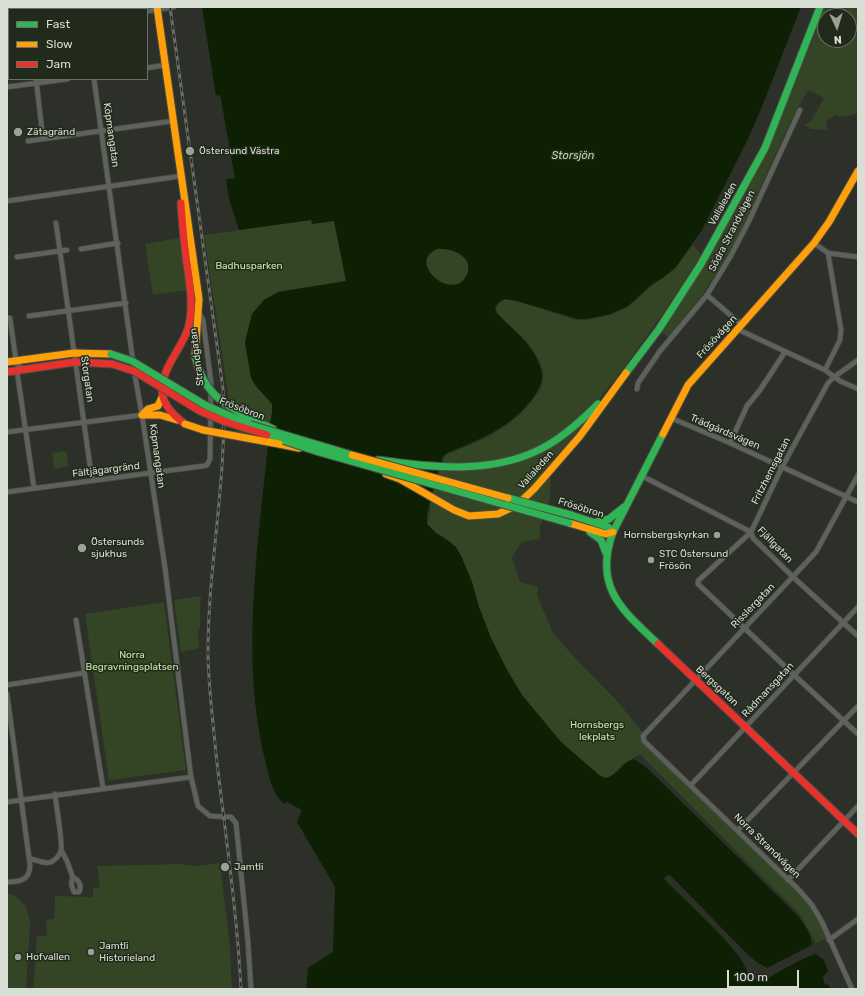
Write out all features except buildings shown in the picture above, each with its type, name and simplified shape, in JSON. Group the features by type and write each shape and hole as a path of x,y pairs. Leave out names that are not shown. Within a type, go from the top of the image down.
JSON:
{"main road":[{"name":"Vallaleden","path":"498,514 517,505 534,489 580,436 610,393 659,329 701,264 765,148 820,7"},
{"name":"Strandgatan","path":"157,8 199,299 198,312"},
{"name":"Frösövägen","path":"613,532 688,385 814,243 856,179 858,171"},
{"name":"Strandgatan","path":"163,395 163,383 165,376 180,348 189,326 192,307 183,234 180,198 181,176"},
{"path":"198,312 195,357 202,381 208,390 219,400 249,418 286,435"},
{"name":"Frösöbron","path":"7,362 74,353 111,354 132,361 184,394 217,411 248,424 570,519 582,526 606,534 613,532 608,527 592,522 570,519 366,465 319,452 226,422 200,411 134,371 112,364 75,362 7,372"},
{"name":"Vallaleden","path":"479,466 506,462 540,450 569,431 610,393"},
{"path":"142,415 148,409 158,406 163,395"},
{"path":"163,395 173,414 185,424"},
{"path":"142,415 168,415 185,424 203,430 319,452"},
{"name":"Frösöbron","path":"364,457 421,466 448,468 479,466"},
{"name":"Frösöbron","path":"366,465 400,479 444,505 469,516 498,514"},
{"path":"592,522 611,519 628,503"},
{"path":"582,526 601,540 606,553"},
{"name":"Bergsgatan","path":"613,532 606,553 606,574 615,600 622,610 858,834"}],"street":[{"path":"157,8 174,7"},
{"path":"148,68 165,65"},
{"path":"7,88 36,81 52,80"},
{"name":"Köpmangatan","path":"94,80 137,388 165,568 191,777 198,806 210,816 231,816 236,823 248,942 251,989"},
{"path":"36,81 43,139"},
{"name":"Södra Strandvägen","path":"636,389 638,383 660,351 707,295 730,257 748,223 800,110"},
{"path":"28,141 173,121"},
{"path":"7,201 181,176"},
{"name":"Storgatan","path":"56,223 92,480"},
{"path":"81,249 118,243"},
{"path":"814,243 828,254 858,257"},
{"path":"17,257 67,250"},
{"path":"825,370 840,340 841,330 828,254"},
{"path":"707,295 739,327 785,352 825,370 840,381 858,389"},
{"path":"29,316 126,303"},
{"name":"Strandgatan","path":"198,312 203,320 211,382 210,459 207,464"},
{"path":"9,318 16,361 20,367 25,370"},
{"path":"730,443 747,406 760,390 785,352"},
{"name":"Fritzhemsgatan","path":"744,629 701,586 698,581 751,532 782,467 828,383 858,360"},
{"path":"17,371 34,488"},
{"path":"7,432 26,431 142,415"},
{"name":"Trädgårdsvägen","path":"672,418 858,502"},
{"name":"Fältjägargränd","path":"7,492 207,464"},
{"name":"Risslergatan","path":"643,736 816,552 858,475"},
{"name":"Fjällgatan","path":"642,476 751,532 753,538 793,577 858,636"},
{"name":"Rådmansgatan","path":"691,785 745,726 858,608"},
{"path":"76,620 103,788"},
{"path":"744,629 845,720 858,734"},
{"path":"7,685 84,673"},
{"path":"7,694 30,860 30,871 28,876 23,880 7,882"},
{"path":"738,830 858,706"},
{"name":"Norra Strandvägen","path":"643,736 644,741 738,830 799,890 812,905 822,922 852,989"},
{"path":"7,802 55,794 191,777"},
{"path":"55,794 61,850 73,878"},
{"path":"788,880 858,806"},
{"path":"30,860 33,859 43,863 50,863 56,859 61,850"},
{"path":"829,940 858,919"}],"green space":[{"path":"833,7 858,7 858,32 857,8"},
{"path":"817,26 817,48 857,48 858,36 858,112 856,114 842,117 835,115 826,121 827,130 810,129 805,125 812,120 824,98 808,90 788,127 744,224 729,253 702,295 668,337 662,332 704,266 766,150"},
{"name":"Badhusparken","path":"312,220 312,224 334,220 346,281 278,292 245,342 251,378 272,404 270,424 265,422 264,439 236,434 235,405 229,401 204,235"},
{"path":"179,238 187,290 153,295 145,244"},
{"path":"693,245 701,255 664,312 597,402 571,426 548,442 512,458 489,462 442,465 445,455 494,433 516,418 539,392 543,382 541,364 535,354 526,341 500,316 497,311 496,308 501,300 505,299 517,301 576,320 587,320 610,315 628,307 653,285 675,269"},
{"path":"437,249 456,252 466,260 468,271 465,278 459,284 450,285 442,282 434,277 429,270 426,263 429,255"},
{"name":"Hornsbergs lekplats","path":"584,424 568,445 551,460 550,499 540,527 540,539 521,542 512,558 520,582 538,587 537,595 553,633 619,703 647,738 644,740 799,890 816,912 829,940 825,939 816,943 799,913 640,754 623,764 612,776 606,778 599,775 561,742 522,695 506,668 491,638 479,607 472,582 456,547 427,524 430,504 429,490 424,469 447,471 500,467 533,457"},
{"path":"65,451 67,453 68,466 54,469 52,453"},
{"path":"201,596 200,628 198,630 199,648 181,652 174,600"},
{"name":"Norra Begravningsplatsen","path":"164,602 186,770 109,780 85,614"},
{"name":"Jamtli","path":"220,863 230,947 232,989 33,989 37,936 47,936 46,920 54,919 55,896 93,897 93,888 100,887 97,866 181,864 197,866"},
{"name":"Hofvallen","path":"7,893 21,901 27,909 30,919 26,989 7,989"}],"water":[{"name":"Storsjön","path":"202,7 801,7 747,141 702,230 675,268 652,284 628,306 610,314 587,319 578,319 517,301 505,299 498,303 495,308 496,313 523,338 534,353 542,373 541,383 535,395 517,416 496,431 447,453 442,458 427,513 427,524 436,533 456,547 472,582 479,607 491,638 506,668 522,695 561,742 599,775 606,778 634,759 647,768 797,915 809,933 812,945 767,968 749,956 670,875 666,876 664,879 723,937 740,958 751,977 757,981 763,981 799,961 816,954 824,960 828,971 823,977 824,983 829,985 830,989 306,989 308,968 333,952 335,887 297,822 302,810 287,802 285,804 274,791 266,764 258,723 253,680 252,638 257,552 272,404 251,378 245,342 252,314 264,300 278,292 346,281 334,221 312,224 311,220 239,230 229,199 226,179 235,178 220,95 216,96","holes":["437,249 456,252 466,260 468,271 465,278 459,284 450,285 442,282 434,277 429,270 426,263 429,255"]}],"pier":[{"path":"220,95 230,152 228,153 219,98 216,96"}],"railway":[{"path":"170,7 223,389 223,456 211,591 208,658 216,754 234,901 241,989"}],"traffic: fast":[{"path":"626,373 659,329 701,264 765,148 820,7"},
{"path":"111,354 132,361 205,405 248,424 352,455"},
{"path":"195,357 203,379 214,394 229,406 249,418"},
{"path":"378,460 443,467 487,465 508,461 528,455 555,441 598,404"},
{"path":"249,418 273,429"},
{"path":"658,644 633,620 614,596 609,583 607,568 608,551 613,532 663,434"},
{"path":"267,435 319,452 569,523"},
{"path":"508,498 571,515"},
{"path":"597,522 609,519 624,507"},
{"path":"571,515 608,527 613,532"},
{"path":"590,532 601,540 606,553"}],"traffic: slow":[{"path":"157,7 199,299 195,357"},
{"path":"663,434 688,385 814,243 829,222 858,171"},
{"path":"7,362 74,353 111,354"},
{"path":"386,474 400,479 454,510 469,516 498,514 517,505 534,489 580,436 626,373"},
{"path":"142,415 148,409 158,406 163,395"},
{"path":"142,415 160,415 177,420"},
{"path":"185,424 203,430 279,444"},
{"path":"279,444 299,448"},
{"path":"352,455 508,498"},
{"path":"569,523 606,534 613,532"}],"traffic: jam":[{"path":"181,203 191,308 189,325 183,341 169,365 163,381 162,390 166,405 185,424"},
{"path":"7,372 75,362 112,364"},
{"path":"112,364 134,371 200,411 226,422 267,435"},
{"path":"658,644 858,834"}],"place":[{"name":"Zätagränd","path":"18,132"},
{"name":"Östersund Västra","path":"190,151"},
{"name":"Hornsbergskyrkan","path":"717,535"},
{"name":"Östersunds sjukhus","path":"82,548"},
{"name":"STC Östersund Frösön","path":"651,560"},
{"name":"Jamtli","path":"225,867"},
{"name":"Jamtli Historieland","path":"91,952"},
{"name":"Hofvallen","path":"18,957"}]}
